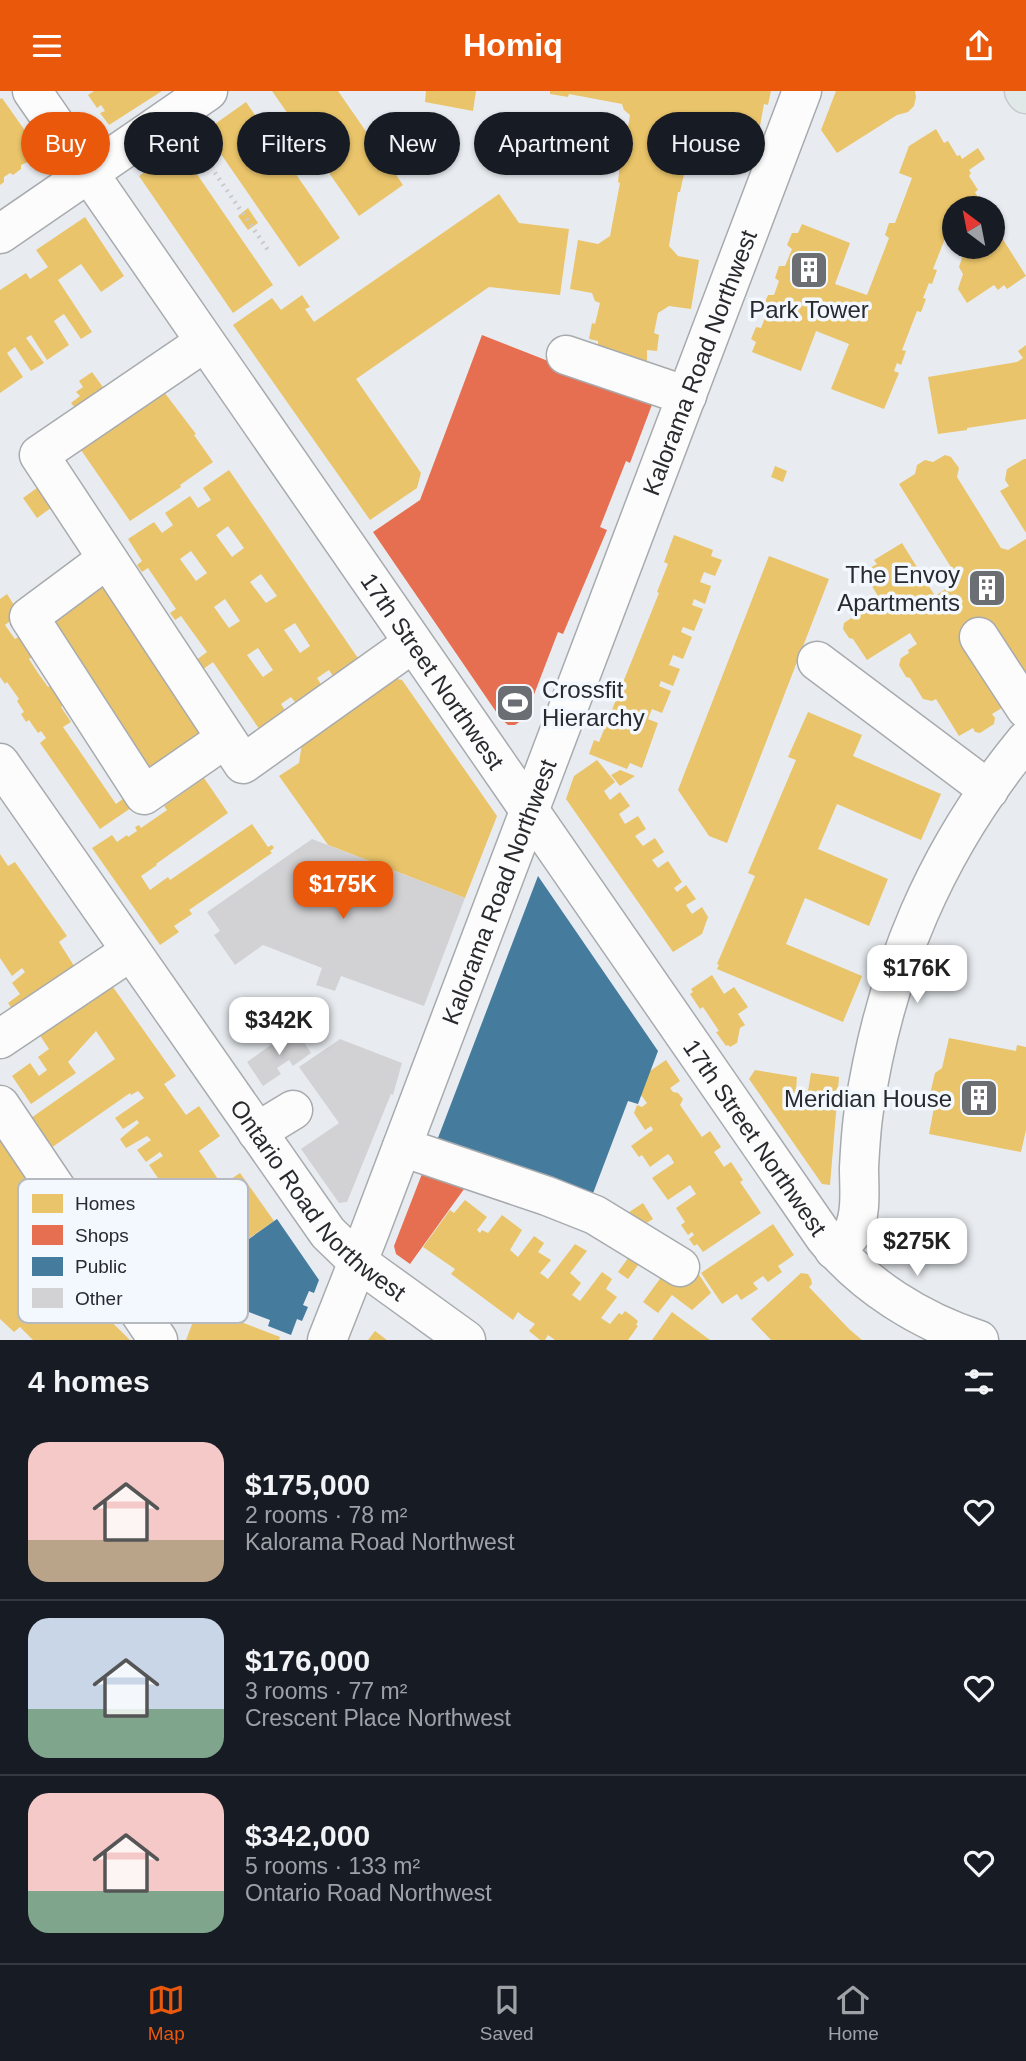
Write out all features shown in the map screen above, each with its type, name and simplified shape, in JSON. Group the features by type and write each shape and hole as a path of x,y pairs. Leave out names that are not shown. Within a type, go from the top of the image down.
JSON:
{"street":[{"name":"17th Street Northwest","path":"32,91 47,112"},
{"path":"110,159 208,91"},
{"name":"Kalorama Road Northwest","path":"327,1340 802,91"},
{"path":"0,234 86,175"},
{"name":"17th Street Northwest","path":"90,175 530,809 787,1186 834,1250 860,1275 894,1299 930,1320 979,1340"},
{"path":"205,342 39,456 243,764 413,643"},
{"path":"566,355 687,396"},
{"path":"107,559 29,617 144,795 226,739"},
{"path":"979,637 1026,709"},
{"path":"817,661 989,790"},
{"path":"834,1250 852,1233 859,1210 861,1128 866,1094 880,1027 898,965 916,918 964,827 1026,740"},
{"name":"Ontario Road Northwest","path":"0,763 328,1233 358,1262 466,1340"},
{"path":"0,1039 131,951"},
{"path":"0,1105 50,1179"},
{"path":"257,1132 293,1110"},
{"path":"402,1147 595,1215 680,1268"},
{"path":"147,1323 159,1340"}],"path":[{"path":"216,175 270,253"}],"building: Homes":[{"path":"94,91 162,91 129,112 124,112 124,115 110,124 110,112 102,112 105,111 101,105 97,108 88,95"},
{"path":"272,91 338,91 364,129 364,175 396,175 403,185 359,216 330,175 350,175 350,112 287,112"},
{"path":"426,91 476,91 473,111 425,102"},
{"path":"550,91 771,91 768,105 764,104 763,112 647,112 647,175 684,175 678,192 669,246 678,256 699,260 691,309 669,306 658,313 654,333 659,335 657,351 647,350 647,361 598,353 598,341 589,339 600,303 595,301 592,293 570,289 578,240 598,244 610,236 620,183 619,175 633,175 633,112 626,112 622,104 569,94 568,97 550,94"},
{"path":"836,91 915,91 916,97 914,106 908,112 897,115 837,153 821,130"},
{"path":"2,98 21,125 21,169 4,177 4,182 0,185"},
{"path":"246,102 253,112 237,112 237,175 296,175 340,238 299,267 223,157 223,118"},
{"name":"Park Tower","path":"936,129 944,143 948,141 957,156 960,155 962,159 978,148 985,159 969,170 969,176 978,190 975,192 977,196 942,196 942,246 933,269 937,270 923,298 926,299 921,312 917,311 902,350 906,351 901,365 897,363 894,371 899,373 884,409 831,389 849,344 816,331 801,371 752,352 756,342 751,339 756,327 761,328 768,310 763,307 768,295 774,295 779,281 775,278 779,266 785,266 792,249 787,245 792,233 798,233 802,224 850,243 835,284 867,295 889,238 885,235 889,223 895,223 912,178 899,173 909,146"},
{"path":"198,175 273,285 233,313 139,176"},
{"path":"499,194 519,223 569,229 560,295 489,287 356,379 421,473 417,488 370,520 233,325 272,298 281,310 302,295 310,307 305,309 314,322"},
{"path":"248,208 258,223 248,230 238,216"},
{"path":"85,217 124,276 101,292 81,264 58,280 92,332 81,339 64,314 54,321 69,345 47,360 31,335 26,338 44,363 31,371 15,347 7,353 23,377 0,393 0,290 26,273 30,279 48,267 36,250"},
{"path":"1005,243 1026,276 1007,289 1004,285 998,290 994,285 967,303 958,289 963,274 959,267 962,259 1005,259"},
{"path":"1026,345 1026,419 938,434 928,377 1017,362 1023,358 1018,351"},
{"path":"92,372 105,390 81,415 71,403 80,396 76,392 83,387 79,381"},
{"path":"164,392 196,434 194,435 213,462 130,521 81,450"},
{"name":"The Envoy Apartments","path":"945,455 951,457 959,468 957,477 1001,548 1008,550 1026,539 1026,671 1018,677 1005,706 992,714 995,718 994,724 980,733 973,728 959,736 936,699 923,699 899,665 901,658 917,644 910,633 867,660 843,629 844,623 880,599 863,572 877,564 874,560 902,543 935,596 959,580 899,484 915,474 917,465 925,460 933,462"},
{"name":"The Envoy Apartments","path":"1024,459 1026,533 1000,491 1009,486 1005,480 1007,469"},
{"path":"775,466 787,471 783,482 771,477"},
{"path":"229,470 362,664 337,682 329,670 317,678 324,689 299,707 291,697 281,704 288,715 262,733 213,662 202,670 195,661 207,652 181,616 175,620 170,613 176,609 148,568 142,572 137,565 142,561 128,539 154,522 162,533 173,525 165,513 190,496 198,508 211,500 203,488","holes":["228,526 244,548 232,557 216,535","191,551 207,573 196,581 180,559","261,574 277,596 266,603 250,582","225,599 240,621 229,628 214,607","295,623 310,646 300,653 284,630","258,648 273,670 263,677 247,655"]},
{"path":"41,485 55,505 37,518 23,498"},
{"path":"674,535 713,550 711,556 722,560 715,576 704,572 700,582 711,586 705,604 694,599 692,605 703,609 694,631 683,627 681,632 692,637 683,659 673,655 669,665 680,669 673,686 661,681 659,686 671,691 662,713 652,709 648,719 658,723 642,768 630,763 627,769 589,754 594,740 599,742 659,593 657,592 668,564 664,562"},
{"path":"769,556 829,579 727,843 709,836 678,790"},
{"path":"98,583 112,586 210,726 148,769 51,629 54,614"},
{"path":"7,594 16,608 10,612 14,618 5,625 15,639 20,636 34,655 29,659 38,673 48,687 52,684 66,703 61,707 71,722 63,727 116,804 124,798 131,808 100,829 40,743 46,738 41,731 38,733 29,720 26,722 21,714 24,712 17,701 19,699 0,677 0,599"},
{"path":"385,676 402,680 497,816 465,898 328,845 279,776 299,763 304,731"},
{"path":"808,712 862,735 853,756 941,794 921,840 837,804 818,849 888,879 869,926 805,898 786,944 862,976 843,1022 717,969 755,876 748,873 796,760 788,757"},
{"path":"597,760 615,782 604,791 610,800 620,792 630,806 619,814 625,824 638,816 646,829 635,836 643,846 655,838 664,852 652,860 658,868 668,861 682,882 674,888 677,892 686,885 696,899 686,905 692,914 702,907 708,917 702,934 673,952 566,799 574,776"},
{"path":"620,770 635,776 620,786 611,775"},
{"path":"204,778 228,813 141,876 150,890 168,877 170,880 252,824 268,847 272,845 274,848 270,851 272,853 189,910 192,914 174,926 179,932 160,945 92,848 112,835 117,842 127,835 128,837 137,831 135,827 139,825 141,828 167,810 164,806"},
{"path":"0,854 8,866 15,862 67,936 59,942 81,977 20,1020 8,1003 20,994 12,983 25,972 22,968 12,976 0,958"},
{"path":"712,975 724,994 734,987 748,1007 738,1014 745,1025 740,1028 737,1043 730,1047 726,1046 703,1007 700,1009 690,994 693,992 691,989"},
{"path":"108,980 176,1076 164,1084 186,1115 199,1106 220,1136 199,1151 218,1179 159,1179 149,1165 163,1156 160,1152 146,1162 137,1150 151,1140 147,1136 126,1148 120,1139 139,1123 137,1120 123,1129 115,1118 144,1098 138,1091 131,1095 130,1093 51,1148 31,1118 115,1059 96,1031 68,1062 76,1073 31,1104 12,1076 30,1063 39,1076 47,1070 38,1057 49,1049 37,1031"},
{"name":"Meridian House","path":"949,1038 1016,1051 1017,1045 1026,1047 1026,1130 1021,1152 929,1134 935,1102 930,1094 935,1073 942,1068"},
{"path":"666,1060 680,1081 670,1088 683,1099 680,1105 702,1137 710,1131 721,1147 714,1152 724,1167 731,1162 743,1180 740,1182 761,1213 703,1252 689,1239 694,1235 692,1232 688,1235 681,1225 685,1222 676,1208 696,1194 690,1185 668,1200 652,1178 674,1163 671,1157 668,1154 650,1167 642,1155 639,1157 631,1146 653,1130 651,1126 645,1130 634,1113 637,1105 642,1107 647,1103 641,1095 650,1071"},
{"path":"755,1070 797,1077 796,1090 808,1091 811,1073 839,1077 830,1185 822,1184 749,1079"},
{"path":"0,1139 34,1179 18,1179 18,1323 113,1323 130,1340 33,1340 20,1327 14,1332 0,1319"},
{"path":"240,1173 244,1179 231,1179"},
{"path":"248,1184 274,1221 248,1239"},
{"path":"465,1200 487,1217 477,1230 480,1233 482,1230 488,1233 502,1215 522,1230 510,1250 518,1257 534,1236 544,1243 538,1252 551,1260 540,1273 548,1279 575,1244 587,1251 570,1273 581,1283 572,1295 580,1301 602,1272 612,1279 606,1289 617,1297 601,1318 610,1324 619,1313 622,1315 625,1311 632,1316 638,1321 638,1326 628,1340 555,1340 548,1335 545,1340 540,1340 529,1331 535,1324 518,1312 513,1320 451,1274 455,1269 423,1247 450,1210 454,1213"},
{"path":"643,1203 653,1219 637,1229 626,1214"},
{"path":"773,1224 794,1255 778,1266 782,1272 768,1282 763,1276 753,1283 758,1289 741,1300 737,1294 722,1304 701,1273"},
{"path":"631,1254 641,1261 628,1279 618,1272"},
{"path":"698,1273 711,1293 692,1310 672,1295 658,1313 643,1302 662,1276 677,1287"},
{"path":"801,1273 808,1274 812,1284 809,1287 862,1340 771,1340 751,1319"},
{"path":"672,1312 710,1340 652,1340"},
{"path":"192,1323 243,1323 280,1337 279,1340 186,1340"},
{"path":"375,1331 387,1340 368,1340"}],"building: Shops":[{"path":"482,335 653,402 630,463 626,461 600,527 607,530 563,634 558,632 525,718 515,725 508,725 501,719 373,532 420,500"},
{"path":"427,1161 472,1178 410,1264 396,1254 394,1246"}],"building: Public":[{"path":"538,876 658,1051 638,1104 628,1101 592,1196 433,1151"},
{"path":"277,1219 319,1280 314,1293 309,1291 303,1305 308,1307 302,1321 297,1319 291,1335 268,1326 270,1320 248,1312 248,1240"}],"building: Other":[{"path":"312,839 465,898 424,1006 341,976 335,991 316,985 322,968 263,945 235,965 214,935 220,931 207,912"},
{"path":"295,1028 311,1053 293,1066 289,1060 277,1068 281,1074 263,1086 247,1062"},
{"path":"340,1039 402,1063 393,1095 391,1094 347,1202 339,1203 301,1149 339,1123 299,1067"}],"place":[{"name":"Park Tower","path":"809,270"},
{"name":"The Envoy Apartments","path":"987,588"},
{"name":"Crossfit Hierarchy","path":"515,703"},
{"name":"Meridian House","path":"979,1098"}]}
